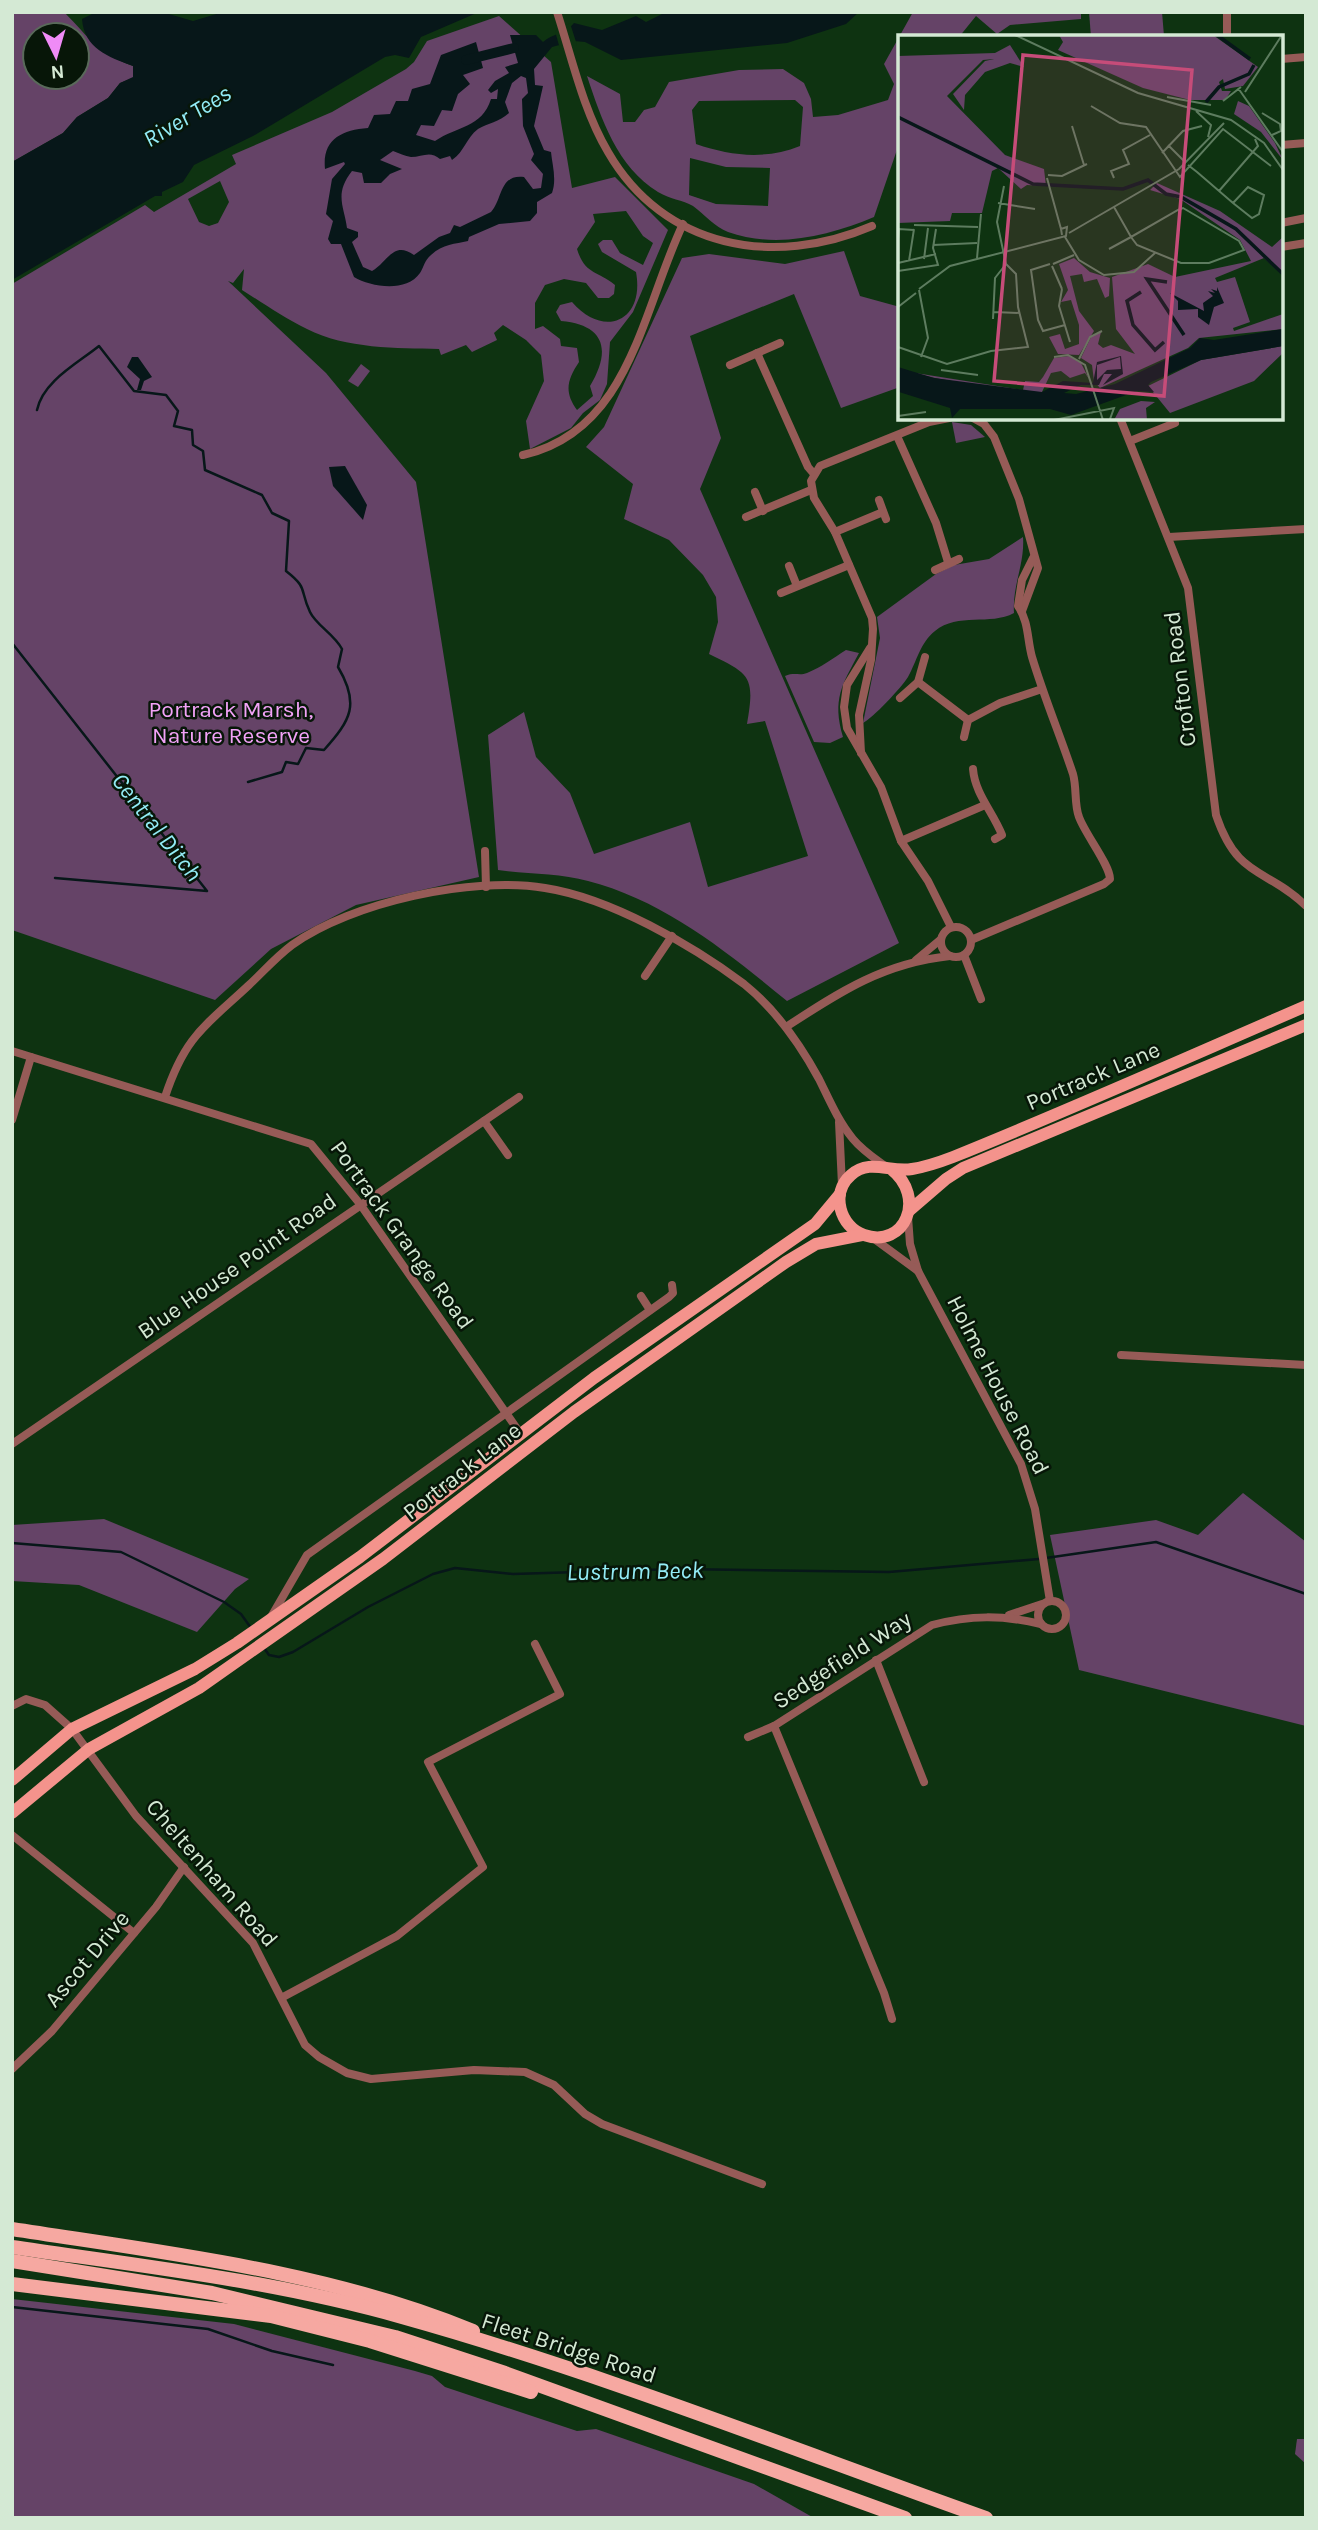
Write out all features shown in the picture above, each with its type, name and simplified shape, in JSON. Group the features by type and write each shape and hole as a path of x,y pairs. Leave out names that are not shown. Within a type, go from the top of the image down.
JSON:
{"highway":[{"path":"12,2229 266,2272 416,2307 564,2369"},
{"path":"12,2247 125,2271"},
{"path":"12,2261 125,2271"},
{"name":"Fleet Bridge Road","path":"125,2271 266,2286 389,2314 564,2369 986,2518"},
{"name":"Fleet Bridge Road","path":"125,2271 370,2330 505,2373 905,2518"},
{"path":"12,2284 271,2316 370,2341 660,2430"}],"main road":[{"name":"Portrack Lane","path":"12,1780 72,1729 195,1670 360,1557 520,1433 815,1224 849,1176 862,1168 910,1170 949,1158 1148,1077 1306,1006"},
{"name":"Portrack Lane","path":"12,1813 89,1749 199,1688 383,1559 574,1412 786,1262 816,1244 866,1235 887,1235 898,1229 909,1213 946,1179 963,1168 1306,1025"},
{"path":"888,1168 903,1178 910,1191 909,1213"},
{"path":"841,1190 840,1210 848,1225 866,1235"}],"street":[{"path":"557,12 593,121 620,172 642,197 683,225 729,243 766,250 819,244 872,226"},
{"path":"1227,12 1227,35"},
{"path":"1283,59 1306,57"},
{"path":"1283,145 1306,143"},
{"path":"1283,223 1306,218"},
{"path":"523,455 561,443 586,424 609,398 625,370 665,261 683,225"},
{"path":"1283,247 1306,243"},
{"path":"730,365 780,343"},
{"path":"757,353 808,467 814,474"},
{"path":"861,752 859,715 873,639 872,618 835,532 811,490 814,474 820,466 938,420"},
{"path":"971,940 1104,884 1110,878 1110,873 1094,849 1078,814 1074,778 1030,648 1026,618 1022,611 1038,568 1033,558 1029,530 994,437 984,424 977,420"},
{"name":"Crofton Road","path":"1121,420 1182,570 1193,613 1216,815 1222,834 1239,860 1306,906"},
{"path":"1130,441 1175,423"},
{"path":"897,436 936,523 948,562"},
{"path":"746,517 811,490"},
{"path":"755,492 763,511"},
{"path":"835,532 885,516 879,500"},
{"path":"1169,537 1306,530"},
{"path":"935,570 959,559"},
{"path":"781,593 849,565"},
{"path":"789,566 797,586"},
{"path":"870,648 851,674 845,695 847,728 881,787 901,841 928,881 951,927"},
{"path":"900,698 918,682 925,657"},
{"path":"918,682 968,720"},
{"path":"964,737 968,720 1000,703 1042,689"},
{"path":"973,769 974,779 985,805 992,810 1002,835 995,839"},
{"path":"901,841 985,805"},
{"path":"485,851 486,887"},
{"path":"165,1097 175,1067 205,1023 292,945 369,909 430,892 486,887 547,888 608,908 673,936 746,986 786,1027 809,1061 852,1139 888,1168"},
{"path":"786,1027 860,981 916,960 964,955 970,949 971,940 961,927 951,927 916,960"},
{"path":"645,976 673,936"},
{"path":"940,940 942,949 950,956"},
{"path":"964,955 981,999"},
{"name":"Portrack Grange Road","path":"12,1051 311,1144 360,1204 520,1433"},
{"path":"12,1120 31,1057"},
{"name":"Blue House Point Road","path":"12,1444 519,1097"},
{"path":"839,1119 841,1190"},
{"path":"484,1121 508,1155"},
{"name":"Holme House Road","path":"909,1213 910,1244 918,1271 1021,1464 1035,1509 1042,1547 1046,1603"},
{"name":"Holme House Road","path":"866,1235 918,1271"},
{"name":"Portrack Lane","path":"266,1622 307,1555 669,1297 673,1293 672,1284"},
{"path":"641,1296 650,1310"},
{"path":"1121,1355 1306,1365"},
{"path":"1006,1616 1046,1603 1057,1601 1064,1608 1064,1621 1054,1629 1041,1624 1038,1616 1046,1603"},
{"name":"Sedgefield Way","path":"748,1737 774,1726 932,1625 953,1620 1006,1616 1041,1624"},
{"path":"283,1997 397,1936 483,1867 428,1762 559,1694 535,1644"},
{"path":"876,1660 924,1782"},
{"name":"Cheltenham Road","path":"12,1706 26,1699 45,1705 72,1729 136,1816 253,1943 283,1997 305,2045 347,2073 371,2079 474,2070 525,2072 554,2085 585,2114 602,2124 762,2184"},
{"path":"774,1726 884,1993 892,2019"},
{"path":"12,1835 134,1933"},
{"name":"Ascot Drive","path":"12,2069 52,2031 134,1933 184,1867"}],"green space":[{"path":"12,12 64,12 73,21 21,21 21,91 91,91 91,40 110,55 133,66 133,78 120,83 108,98 77,117 63,133 12,162"},
{"path":"913,12 1081,12 1081,19 1010,25 997,34 976,16 961,35 900,35"},
{"path":"1089,12 1162,12 1164,35 1091,35"},
{"name":"Portrack Marsh, Nature Reserve","path":"499,16 551,62 572,188 615,177 668,230 633,312 610,342 607,384 600,400 583,413 571,428 530,449 526,421 544,381 541,355 526,340 503,325 494,333 497,340 472,352 466,345 441,355 439,349 355,344 322,336 307,329 242,290 244,269 233,283 228,281 326,373 416,482 479,877 356,905 271,949 215,1000 12,930 12,284 145,205 154,212 236,164 232,155 332,112 406,69 414,62 427,41","holes":["220,181 229,202 218,223 209,226 199,222 188,199","626,211 643,236 653,243 643,265 620,253 612,240 603,240 598,244 602,252 636,272 637,289 634,303 628,313 609,322 597,320 572,302 560,305 556,312 561,321 587,328 595,334 602,351 601,362 590,386 593,396 577,410 569,392 572,375 579,362 577,348 561,346 560,339 543,326 535,329 535,303 545,285 564,279 586,283 598,298 609,298 614,294 615,285 588,268 577,249 595,222 593,214"]},
{"path":"898,39 898,147 874,217 821,235 783,240 746,237 723,230 693,206 662,194 644,182 612,140 587,76 620,94 623,122 635,122 644,110 655,107 669,82 739,70 783,69 804,83 811,99 813,117 838,115 888,100 894,84 884,64","holes":["795,100 803,107 800,146 774,153 748,155 696,144 692,110 699,101","690,158 726,167 770,168 768,206 716,204 689,195"]},
{"path":"844,251 860,296 898,306 898,388 841,408 794,294 690,336 721,438 700,489 899,943 787,1001 694,930 643,901 577,878 498,870 488,735 524,712 536,757 570,793 594,854 690,822 708,887 808,856 765,721 747,724 750,686 747,679 734,667 709,654 718,622 716,597 703,575 669,540 624,519 633,484 586,447 604,427 682,258 709,254 785,264"},
{"path":"361,364 370,371 358,387 348,381"},
{"path":"952,422 971,425 985,437 956,443"},
{"path":"1023,537 1014,613 995,619 954,622 935,631 922,647 904,682 880,709 863,723 880,638 877,617 936,574 954,565 989,559"},
{"path":"846,650 859,653 840,693 838,712 843,737 830,743 814,742 785,676 807,673"},
{"path":"1243,1493 1306,1542 1306,1726 1079,1670 1050,1535 1156,1520 1198,1535"},
{"path":"104,1519 249,1579 235,1589 197,1632 79,1585 12,1581 12,1525"},
{"path":"12,2299 234,2324 415,2371 432,2376 445,2387 577,2431 596,2429 754,2484 814,2518 12,2518"},
{"path":"1297,2439 1306,2439 1306,2464 1295,2454"}],"water":[{"name":"River Tees","path":"96,12 162,12 193,21 223,12 479,12 421,37 409,58 395,55 385,57 253,136 194,165 183,182 162,192 162,196 155,196 12,280 12,162 63,133 77,117 108,98 120,83 133,77 133,66 106,55 92,44 91,21 82,19"},
{"path":"666,12 859,12 846,24 787,43 621,60 585,42 574,41 552,47 534,69 535,85 543,86 534,126 544,150 551,152 554,177 552,193 537,202 537,213 530,221 499,224 469,237 468,241 436,251 425,262 420,273 406,283 397,286 379,285 354,277 341,244 331,244 328,239 333,221 326,214 332,179 345,164 344,162 325,169 327,151 335,138 349,131 368,128 374,115 390,114 396,101 408,101 412,89 430,84 441,55 476,42 483,68 463,75 470,84 458,94 452,111 442,110 434,126 421,125 416,135 435,141 475,121 482,116 491,99 497,99 498,89 491,93 488,90 495,81 509,73 505,67 518,63 510,35 536,35 543,42 574,23 602,30 636,16 646,22","holes":["521,76 526,78 528,93 522,99 523,126 534,154 531,160 543,174 541,188 533,189 524,177 510,179 491,212 460,227 454,225 450,233 439,237 414,255 407,251 396,251 372,271 363,267 352,242 358,237 358,232 347,228 342,200 343,187 352,171 362,173 364,183 381,183 390,174 402,169 380,160 393,151 411,157 429,154 440,159 450,156 452,160 478,129 509,113 505,102 512,83"]},
{"path":"132,357 138,357 152,377 144,381 141,390 137,390 140,379 127,367"},
{"path":"345,466 367,505 363,520 333,486 329,467"}],"pier":[{"path":"570,23 577,45 560,49 555,31"}],"waterway":[{"path":"466,60 514,48"},
{"path":"37,410 46,390 54,381 99,346 134,391 166,395 178,411 174,426 192,430 193,445 203,451 205,470 262,495 272,513 289,521 286,571 301,586 313,617 342,649 338,667 349,691 349,711 341,730 324,750 306,748 298,764 286,762 282,772 248,782"},
{"name":"Central Ditch","path":"12,643 207,891 55,878"},
{"name":"Lustrum Beck","path":"1046,1558 1156,1542 1306,1594"},
{"name":"Lustrum Beck","path":"12,1543 121,1552 224,1602 241,1614 251,1628"},
{"name":"Lustrum Beck","path":"264,1648 269,1655 279,1657 293,1652 368,1607 433,1574 455,1568 513,1574 678,1569 889,1572 1039,1559"},
{"path":"12,2307 208,2329 272,2351 333,2365"}]}
